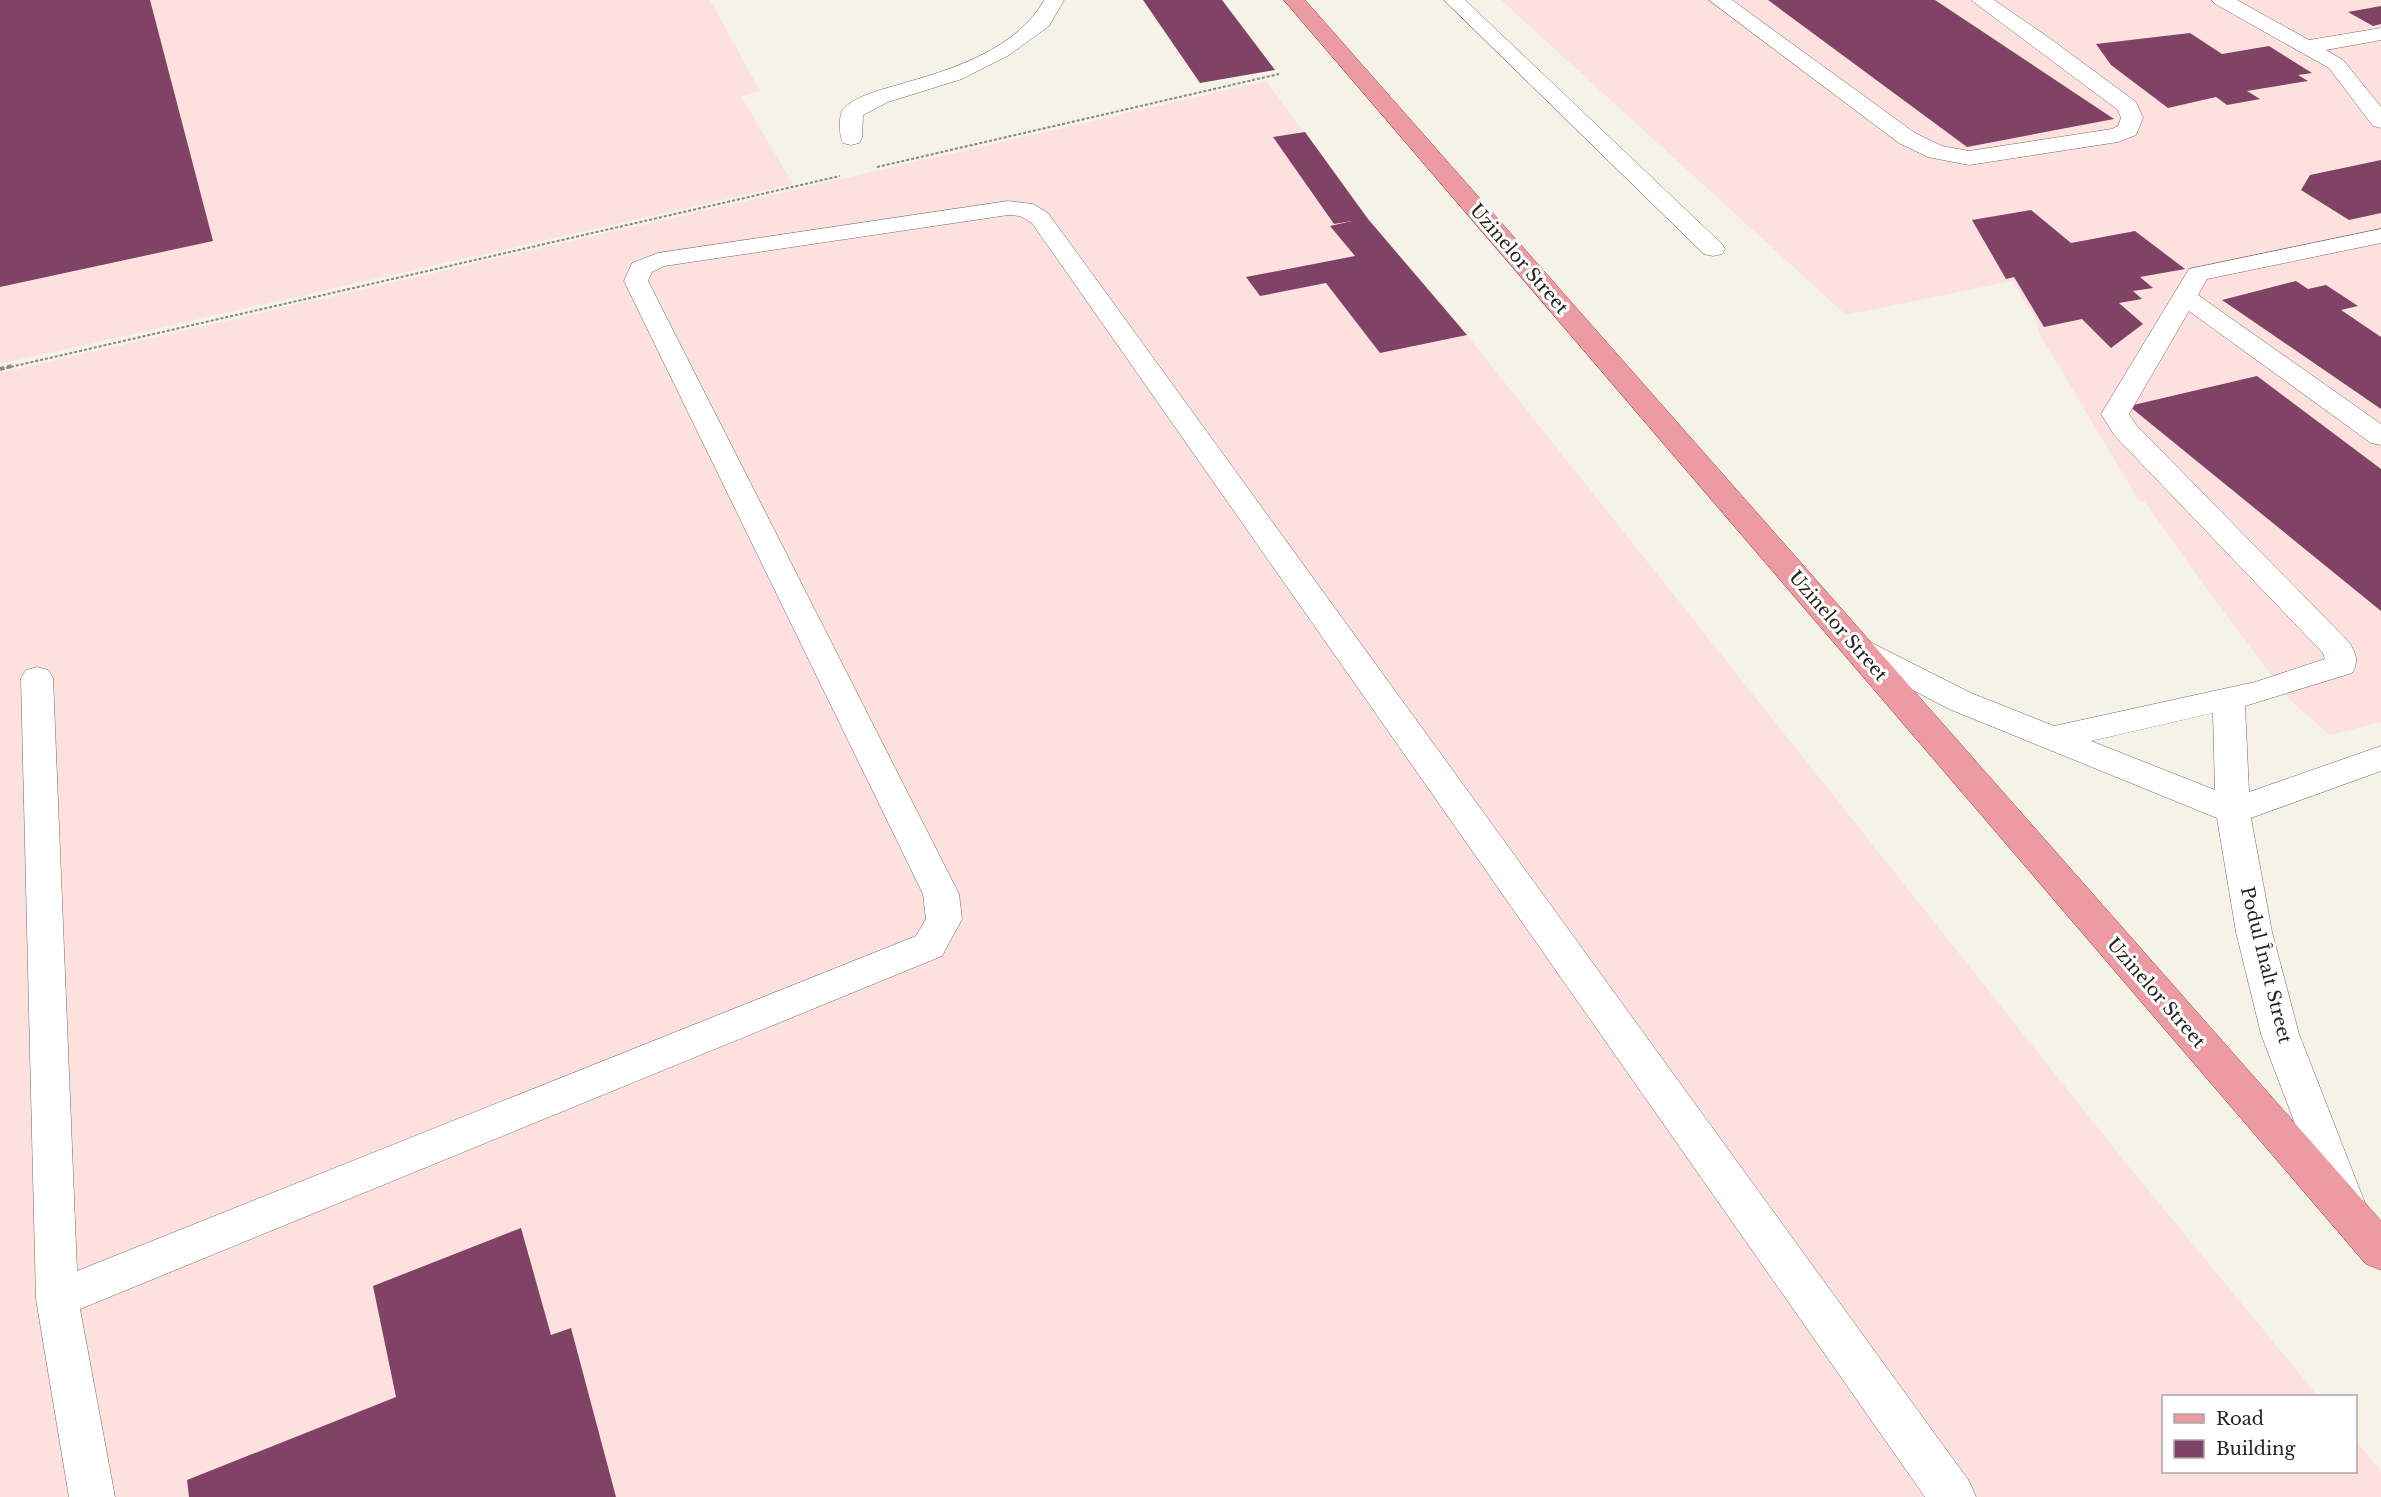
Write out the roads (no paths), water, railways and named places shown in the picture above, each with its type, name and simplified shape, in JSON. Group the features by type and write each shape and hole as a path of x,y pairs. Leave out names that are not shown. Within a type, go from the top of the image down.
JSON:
{"main road":[{"name":"Uzinelor Street","path":"1294,0 2381,1251"}],"street":[{"path":"851,138 852,112 880,97 955,75 1002,51 1042,22 1054,0"},
{"path":"1454,0 1713,249"},
{"path":"1719,0 1907,138 1936,152 1969,158 2118,135 2128,130 2132,118 2128,107 2045,44 1981,0"},
{"path":"2222,0 2336,64 2381,121"},
{"path":"2306,47 2381,34"},
{"path":"57,1299 929,946 944,919 940,894 636,281 641,268 658,260 1008,208 1025,209 1040,218 1953,1497"},
{"path":"2052,738 2259,692 2333,670 2341,665 2342,657 2329,640 2118,421 2115,414 2117,407 2198,274 2381,236"},
{"path":"2184,296 2381,437"},
{"path":"1857,648 1960,701 2233,812 2381,758"},
{"path":"37,678 57,1299 92,1497"},
{"name":"Podul Înalt Street","path":"2229,697 2233,812 2254,932 2280,1034 2350,1216"}]}
